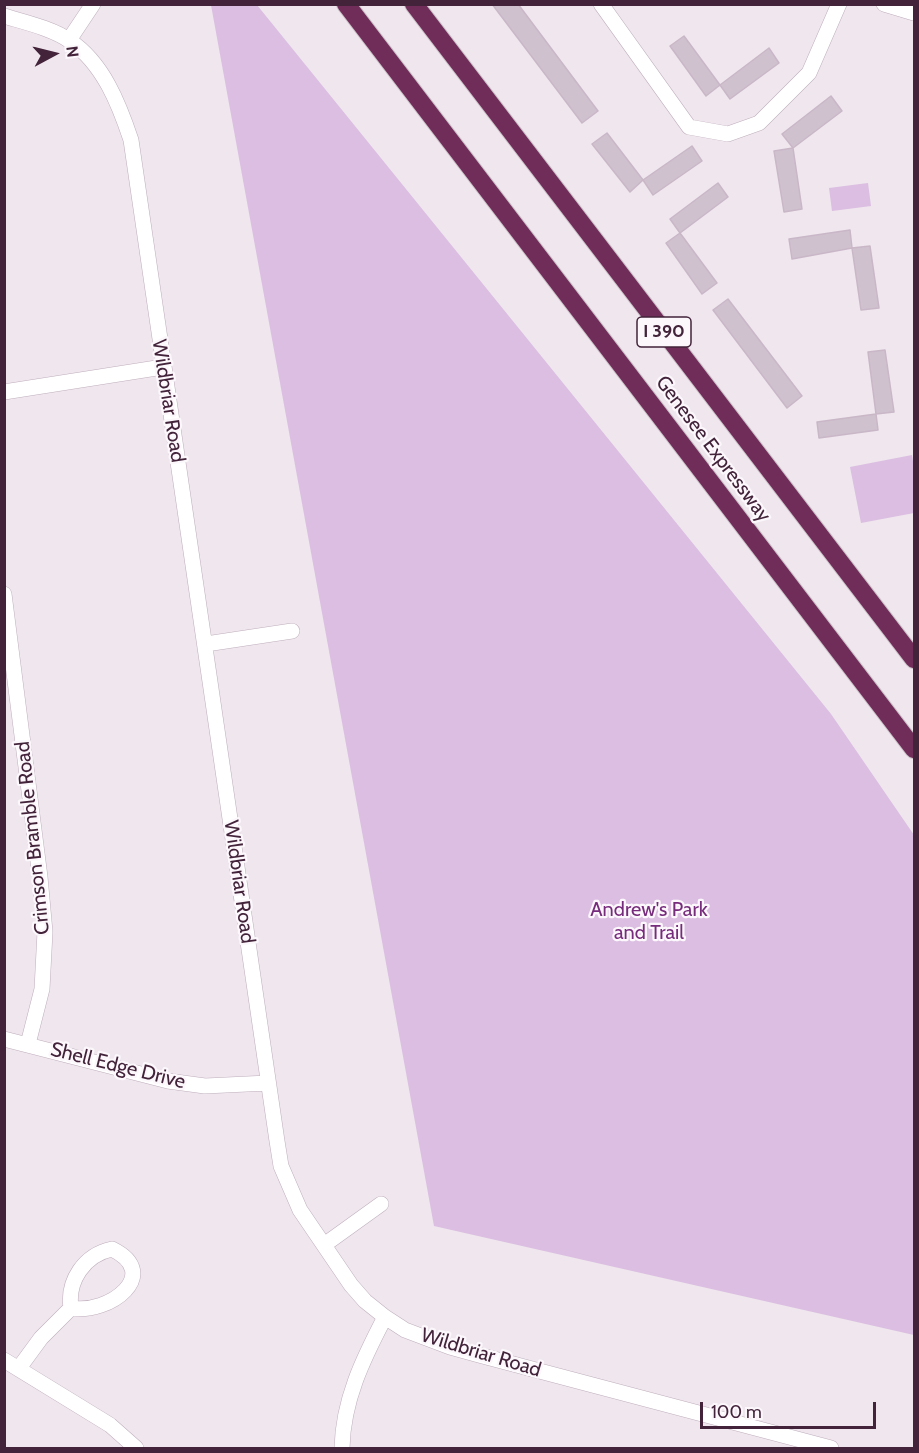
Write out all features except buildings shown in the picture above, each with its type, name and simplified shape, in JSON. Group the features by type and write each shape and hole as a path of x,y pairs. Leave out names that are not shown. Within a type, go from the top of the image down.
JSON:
{"highway":[{"path":"336,4 418,100"},
{"name":"Genesee Expressway","path":"345,4 915,749"},
{"name":"Genesee Expressway","path":"414,4 915,659"}],"street":[{"path":"69,40 93,4"},
{"path":"601,4 689,127 728,134 759,123 809,73 839,4"},
{"path":"884,4 915,13"},
{"name":"Wildbriar Road","path":"4,16 29,23 69,40 82,51 116,99 131,140 268,1083 282,1166 300,1210 351,1285 385,1317 405,1330 450,1347 831,1449"},
{"path":"4,392 163,367"},
{"name":"Crimson Bramble Road","path":"4,594 45,932 42,989 28,1044"},
{"path":"206,644 292,631"},
{"name":"Shell Edge Drive","path":"4,1038 168,1081 204,1086 268,1083"},
{"path":"324,1245 381,1204"},
{"path":"19,1368 41,1338 71,1308 92,1309 103,1306 130,1286 133,1277 128,1260 112,1249 96,1255 76,1274 72,1281 69,1292 71,1308"},
{"path":"342,1449 345,1416 350,1397 363,1360 385,1317"},
{"path":"4,1360 110,1425 136,1449"}],"green space":[{"name":"Andrew's Park and Trail","path":"211,5 257,5 831,714 914,835 914,1335 434,1226"},
{"path":"868,183 871,206 832,211 829,188"},
{"path":"912,455 914,513 861,523 850,467"}]}
